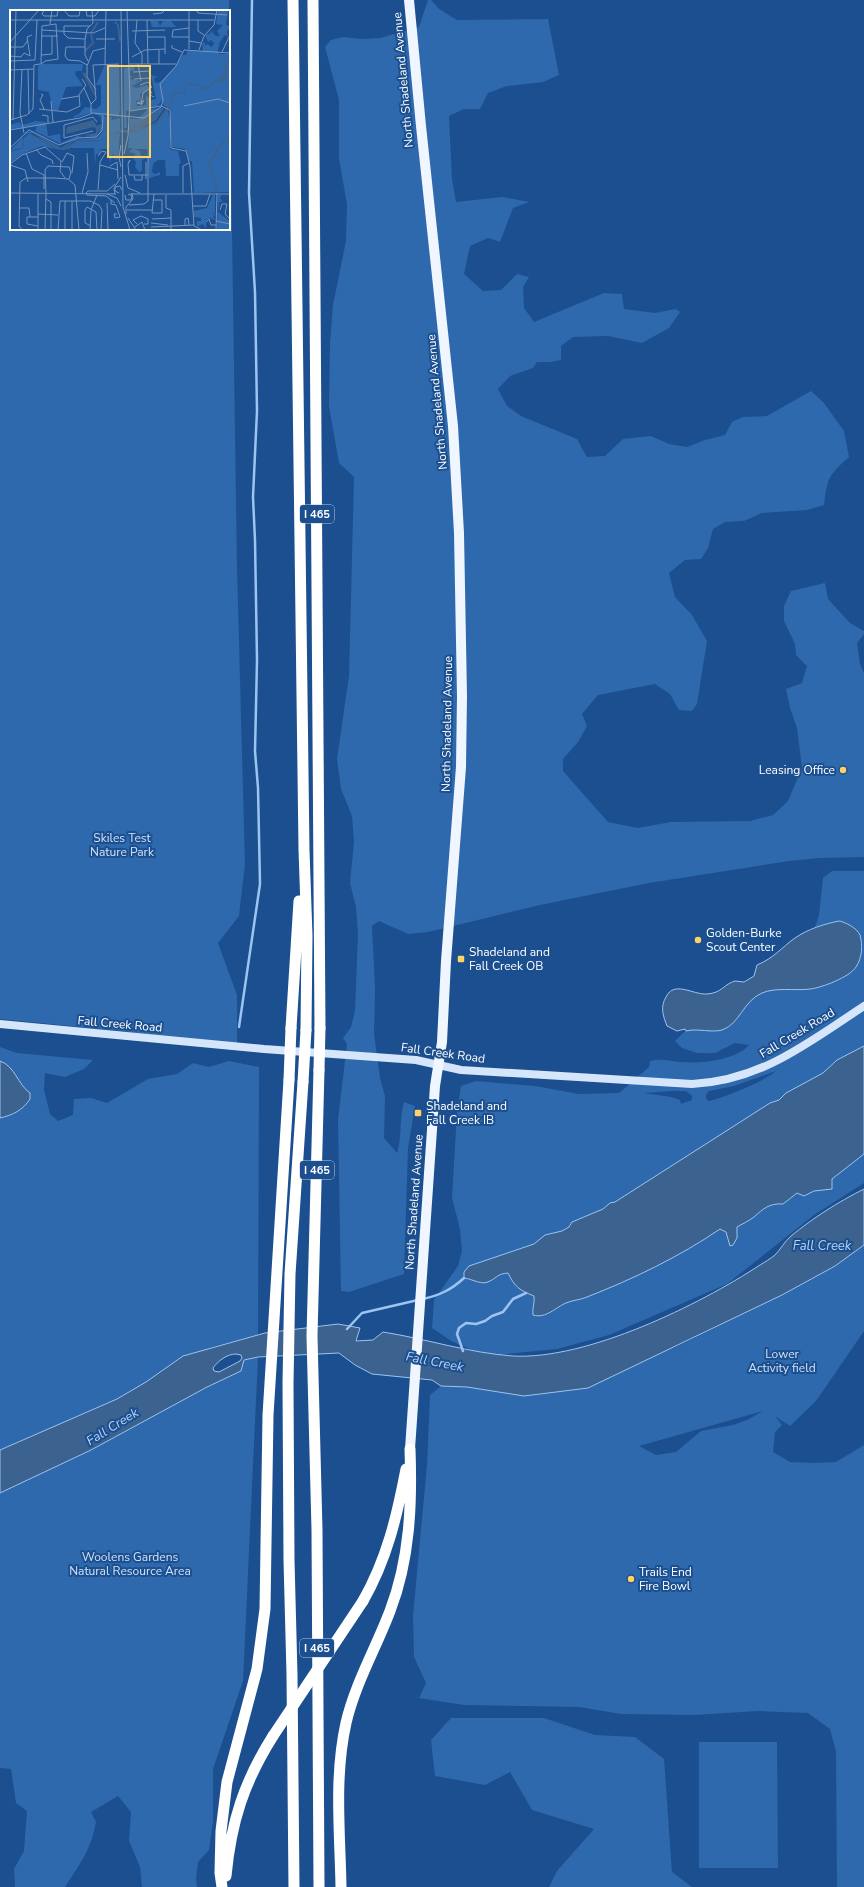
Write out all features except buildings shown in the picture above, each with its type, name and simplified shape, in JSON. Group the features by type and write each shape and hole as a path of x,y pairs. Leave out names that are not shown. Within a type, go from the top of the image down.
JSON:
{"highway":[{"name":"I 465","path":"293,0 304,850 307,936 306,1030 303,1082 283,1274 288,1383 294,1887"},
{"name":"I 465","path":"313,0 320,1028 313,1270 313,1408 317,1530 319,1887"},
{"path":"222,1887 220,1873 221,1831 229,1769 254,1681 263,1625 265,1596 268,1415 283,1274 279,1226 290,1080 290,1028 304,850"},
{"path":"225,1887 229,1845 240,1802 253,1770 273,1736 364,1601 382,1564 392,1536 410,1449"},
{"path":"341,1887 338,1792 346,1724 359,1682 396,1595 406,1555 411,1486 410,1449"}],"main road":[{"name":"North Shadeland Avenue","path":"409,0 455,448 459,533 462,696 461,767 446,961 442,1042 435,1086 410,1449"},
{"name":"Fall Creek Road","path":"0,1024 264,1049 416,1060 461,1070 685,1084 720,1081 750,1074 776,1062 864,1006"}],"green space":[{"name":"Skiles Test Nature Park","path":"0,0 229,0 229,10 10,10 10,230 230,230 230,96 237,568 245,864 239,916 218,943 237,995 237,1046 122,1031 0,1019"},
{"path":"428,0 431,0 439,9 457,20 548,19 559,75 543,82 507,86 488,93 480,109 464,109 449,116 452,179 456,202 502,197 529,202 513,208 500,242 488,238 470,246 464,274 483,291 501,290 517,274 529,277 523,287 524,308 534,322 604,293 622,294 624,309 655,313 676,309 680,312 669,328 642,343 608,336 573,337 561,346 561,360 537,362 533,368 510,376 498,389 507,406 521,416 577,439 587,457 605,456 623,439 651,436 669,444 687,447 705,440 725,435 732,422 743,417 767,416 811,391 824,403 844,431 849,457 837,468 830,478 826,489 824,505 807,510 762,513 744,521 725,522 713,529 708,548 701,559 685,560 669,573 675,597 692,615 707,641 697,704 692,711 679,710 670,694 655,684 598,695 582,714 587,726 578,742 563,759 563,771 608,822 638,828 671,822 750,821 773,815 788,801 802,768 797,728 790,708 786,689 802,683 807,666 796,655 795,644 784,621 784,606 791,591 825,583 828,599 850,623 864,631 864,634 857,643 860,664 864,673 864,857 819,858 789,861 649,883 540,905 428,932 408,934 379,921 372,926 375,989 374,1034 380,1078 385,1096 384,1138 397,1153 400,1141 404,1102 415,1106 408,1148 404,1274 349,1292 341,1291 338,1119 347,1044 343,1038 351,1027 355,1011 358,934 356,907 350,883 354,842 352,816 341,789 337,759 349,676 354,477 339,463 329,406 330,343 333,305 346,241 347,204 339,159 339,100 325,47 331,40 343,37 361,39 380,38 419,27"},
{"path":"832,871 864,871 864,1183 814,1215 727,1284 609,1335 557,1349 486,1356 451,1341 432,1328 434,1300 458,1266 462,1251 460,1229 452,1198 457,1112 461,1086 476,1081 535,1086 579,1094 619,1093 649,1067 650,1061 662,1060 698,1062 718,1060 743,1050 749,1045 735,1043 715,1053 697,1053 682,1048 675,1041 689,1027 806,954 819,915 823,878","holes":["776,1071 754,1084 725,1096 709,1101 706,1099 706,1095 709,1091 734,1086","686,1091 692,1096 692,1100 681,1104 680,1100 671,1097 644,1093"]},
{"path":"0,1047 17,1053 93,1060 84,1069 65,1077 45,1073 44,1090 50,1114 58,1121 73,1115 74,1099 91,1098 107,1103 148,1079 177,1074 193,1063 209,1067 229,1061 259,1067 258,1335 212,1347 117,1399 0,1450"},
{"name":"Lower Activity field","path":"864,1245 864,1331 816,1401 790,1426 775,1416 782,1425 775,1432 773,1452 790,1462 836,1462 864,1445 864,1887 837,1887 836,1751 830,1729 808,1713 758,1711 695,1715 621,1714 579,1707 464,1705 419,1698 426,1683 414,1657 413,1616 427,1465 430,1395 441,1386 467,1387 674,1348 782,1295 828,1270","holes":["763,1411 747,1420 733,1425 701,1431 676,1452 656,1455 639,1446"]},
{"name":"Woolens Gardens Natural Resource Area","path":"258,1357 243,1681 213,1769 213,1821 209,1850 198,1862 196,1879 197,1887 142,1887 140,1867 129,1841 131,1812 118,1796 91,1812 96,1822 91,1841 88,1849 65,1887 15,1887 14,1869 24,1851 27,1811 16,1803 11,1769 0,1768 0,1493 91,1450 207,1387 241,1371 244,1360"},
{"path":"451,1718 544,1718 595,1735 635,1737 664,1759 672,1872 692,1887 549,1887 557,1871 594,1829 532,1810 510,1772 485,1785 435,1776 431,1740"},
{"path":"699,1742 777,1742 778,1868 699,1868"}],"water":[{"path":"839,921 854,928 860,935 861,939 862,948 860,960 853,971 848,975 815,988 804,990 773,990 762,993 750,1001 733,1023 722,1030 686,1031 685,1029 677,1031 667,1026 663,1015 663,1004 669,992 679,989 707,994 720,990 731,982 744,982 754,976 757,965 773,956 795,938 816,927"},
{"path":"864,1046 864,1154 832,1179 832,1189 814,1191 804,1196 797,1193 783,1204 774,1204 767,1207 737,1227 737,1238 733,1245 730,1246 726,1232 720,1229 672,1258 638,1275 587,1297 566,1303 547,1314 538,1316 533,1315 534,1296 518,1288 508,1273 504,1273 484,1283 464,1278 464,1272 469,1266 534,1244 545,1235 562,1231 569,1227 572,1222 603,1209 610,1203 615,1202 770,1103 779,1100 786,1093 823,1073 837,1060"},
{"path":"0,1061 5,1063 13,1071 22,1085 30,1093 30,1099 17,1112 0,1118"},
{"name":"Fall Creek","path":"864,1189 864,1245 835,1266 782,1295 588,1388 524,1396 467,1387 441,1386 432,1380 372,1374 355,1365 339,1353 258,1357 244,1360 241,1371 207,1387 91,1450 0,1493 0,1450 117,1399 146,1382 183,1356 265,1333 338,1324 360,1328 356,1341 373,1340 383,1332 480,1352 513,1356 542,1355 574,1349 608,1340 641,1327 706,1297 735,1281 775,1255 789,1238 799,1229","holes":["233,1354 241,1355 242,1358 240,1361 219,1372 214,1371 213,1368 223,1358"]}],"waterway":[{"path":"239,1027 260,884 258,788 255,751 257,660 253,497 257,411 255,292 249,193 252,0"},
{"path":"423,1299 445,1292 464,1278"},
{"path":"463,1351 457,1334 459,1328 466,1323 476,1324 503,1312 513,1299 526,1293"},
{"path":"347,1329 362,1313 418,1300"}],"place":[{"name":"Leasing Office","path":"843,770"},
{"name":"Golden-Burke Scout Center","path":"698,940"},
{"name":"Shadeland and Fall Creek OB","path":"461,959"},
{"name":"Shadeland and Fall Creek IB","path":"418,1113"},
{"name":"Trails End Fire Bowl","path":"631,1579"}]}
